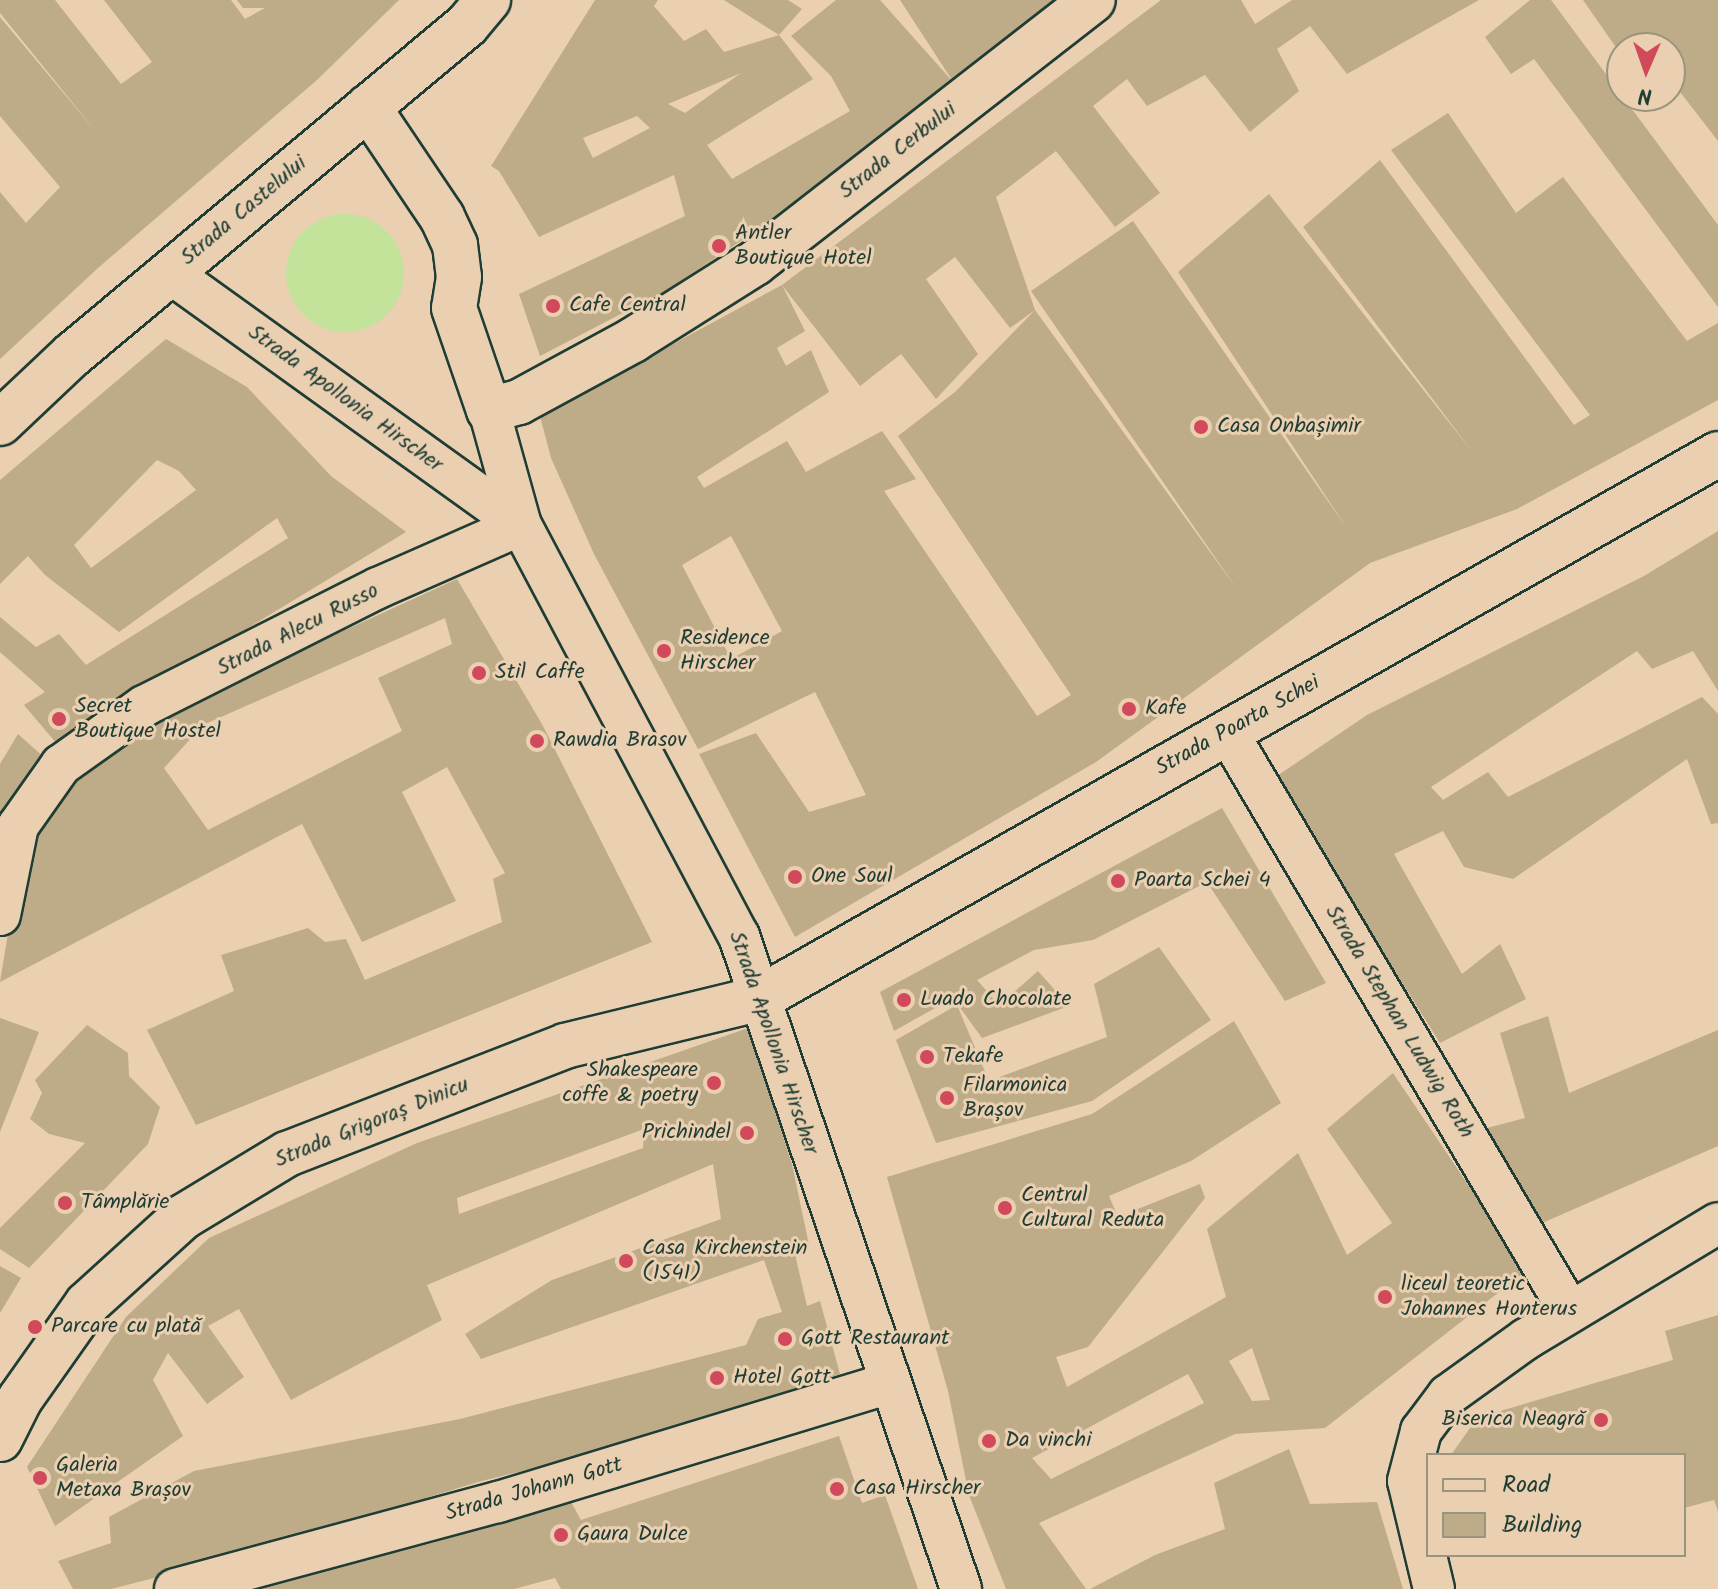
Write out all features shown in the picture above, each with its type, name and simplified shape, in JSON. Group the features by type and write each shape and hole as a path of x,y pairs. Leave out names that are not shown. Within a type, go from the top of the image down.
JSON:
{"street":[{"name":"Strada Castelului","path":"0,423 170,273 467,25 488,0"},
{"name":"Strada Cerbului","path":"489,410 519,402 633,340 755,263 1093,0"},
{"name":"Strada Apollonia Hirscher","path":"368,107 442,217 455,245 459,277 454,308 489,410 521,525 739,936 961,1589"},
{"name":"Strada Apollonia Hirscher","path":"170,273 521,525"},
{"name":"Strada Poarta Schei","path":"758,999 1718,454"},
{"name":"Strada Alecu Russo","path":"0,915 18,826 61,765 144,706 378,588 521,525"},
{"name":"Strada Stephan Ludwig Roth","path":"1228,733 1570,1312"},
{"name":"Strada Grigoraș Dinicu","path":"0,1439 20,1399 87,1304 183,1217 287,1154 565,1046 758,999"},
{"path":"1426,1556 1408,1481 1421,1431 1448,1395 1570,1312 1718,1223"},
{"name":"Strada Johann Gott","path":"175,1589 498,1502 890,1383"},
{"path":"1426,1557 1434,1589"}],"green space":[{"path":"345,214 368,218 387,231 400,250 404,273 400,296 387,315 368,328 345,332 322,328 303,315 290,296 286,273 290,250 303,231 322,218"}],"building":[{"path":"0,0 55,0 121,84 152,62 104,0 231,0 245,19 265,8 243,8 237,0 399,0 317,80 98,268 0,359 0,192 26,223 60,187 0,116 0,17 97,133 0,13"},
{"path":"595,0 658,0 654,6 684,41 706,29 724,52 779,35 813,79 707,145 732,179 850,111 831,76 791,36 836,0 880,0 954,83 791,208 665,291 540,356 519,294 685,216 674,175 539,237 499,171 491,166","holes":["741,73 685,113 668,104","637,116 650,128 593,158 583,138"]},
{"path":"724,0 788,0 802,9 779,35"},
{"path":"900,0 1061,0 954,83"},
{"path":"1161,0 1241,0 1255,24 1292,0 1479,0 1347,74 1310,26 1277,49 1299,91 1250,132 1205,75 1147,106 1127,79 1093,106 1160,193 1115,227 1056,151 996,197 1035,310 1010,328 955,257 926,279 978,354 936,399 901,354 860,386 782,285"},
{"path":"1530,0 1551,0 1606,74 1606,112 1634,112 1718,225 1718,307 1534,59 1511,74 1485,37"},
{"path":"1583,0 1718,0 1718,141 1686,100 1686,32 1606,33"},
{"path":"1448,113 1516,213 1563,177 1687,341 1718,323 1718,400 1517,509 1370,563 1096,762 795,937 699,754 756,733 809,812 866,795 815,692 698,749 594,554 551,458 540,416 782,285 805,331 777,348 786,366 811,350 829,392 697,477 704,488 787,441 806,472 882,431 916,479 884,491 1037,716 1071,695 898,436 955,392 1035,310 1239,592 1031,291 1133,221 1348,530 1178,272 1269,194 1474,454 1303,227 1380,160 1574,425 1590,415 1391,150","holes":["731,536 782,631 731,659 682,565"]},
{"path":"166,339 247,387 331,476 406,532 57,744 24,705 45,692 0,652 0,617 36,647 59,634 86,665 288,538 277,518 119,632 45,575 28,556 0,584 0,480","holes":["157,460 179,471 196,490 91,568 74,545"]},
{"path":"1718,531 1718,691 1693,651 1652,669 1637,651 1431,787 1443,800 1488,772 1508,797 1702,697 1718,714 1718,823 1711,824 1687,759 1513,879 1464,867 1443,831 1394,854 1462,974 1500,944 1526,999 1440,1043 1274,778 1367,715 1644,576"},
{"path":"457,579 543,726 652,942 196,1125 147,1030 234,991 221,955 308,928 325,942 346,939 365,980 502,922 493,879 505,873 447,767 402,792 456,901 362,942 302,824 0,982 21,855 72,775 164,713","holes":["445,618 452,644 378,678 402,731 208,830 164,768 203,725"]},
{"path":"18,734 46,759 0,816 0,764"},
{"path":"1222,808 1326,983 1285,1001 1207,882 1093,940 1034,950 977,980 999,1005 1038,971 1069,1006 982,1038 953,998 894,1031 880,992"},
{"path":"1159,947 1211,1020 1092,1101 936,1143 896,1040 957,1005 989,1081 1107,1037 1094,984"},
{"path":"1548,1016 1569,1093 1718,1030 1718,1146 1540,1224 1480,1130 1525,1118 1500,1033"},
{"path":"0,1018 39,1032 0,1132"},
{"path":"1234,1021 1281,1103 1191,1161 1109,1196 1118,1217 1200,1184 1205,1198 1088,1347 1056,1357 1067,1387 1226,1297 1207,1229 1298,1153 1347,1255 1392,1223 1327,1129 1393,1073 1526,1271 1325,1428 1235,1434 1039,1523 1086,1589 1006,1589 969,1495 948,1391 887,1177 1092,1114","holes":["1252,1348 1270,1400 1252,1401 1229,1361","1188,1374 1204,1403 1051,1479 1032,1458"]},
{"path":"87,1025 128,1053 129,1076 160,1107 148,1144 29,1268 0,1249 0,1228 85,1143 49,1134 30,1119 42,1093 35,1080"},
{"path":"748,1028 792,1164 809,1245 794,1250 807,1306 820,1301 840,1374 605,1450 478,1482 221,1561 111,1589 73,1589 58,1561 111,1543 109,1517 194,1471 460,1419 746,1345 758,1319 782,1312 764,1260 481,1359 465,1334 552,1280 721,1219 713,1164 427,1285 442,1320 291,1400 239,1309 208,1326 244,1377 207,1404 168,1353 153,1380 183,1436 55,1526 27,1467 126,1317 209,1238 417,1143","holes":["644,1129 643,1148 459,1214 457,1198"]},
{"path":"0,1266 21,1278 0,1313"},
{"name":"Biserica Neagră","path":"1718,1315 1718,1511 1714,1500 1686,1507 1686,1453 1452,1453 1470,1428 1497,1412 1673,1360 1665,1331"},
{"path":"839,1436 862,1503 885,1495 918,1589 561,1589 555,1578 514,1589 250,1589 350,1557 425,1545 571,1502 581,1520"},
{"path":"1289,1449 1310,1504 1377,1502 1403,1589 1090,1589 1155,1555 1225,1529 1214,1483"}],"place":[{"name":"Antler Boutique Hotel","path":"719,246"},
{"name":"Cafe Central","path":"553,306"},
{"name":"Casa Onbașimir","path":"1201,427"},
{"name":"Residence Hirscher","path":"664,651"},
{"name":"Stil Caffe","path":"479,673"},
{"name":"Kafe","path":"1129,709"},
{"name":"Secret Boutique Hostel","path":"59,719"},
{"name":"Rawdia Brasov","path":"537,741"},
{"name":"One Soul","path":"795,877"},
{"name":"Poarta Schei 4","path":"1118,881"},
{"name":"Luado Chocolate","path":"904,1000"},
{"name":"Tekafe","path":"927,1057"},
{"name":"Shakespeare coffe & poetry","path":"714,1083"},
{"name":"Filarmonica Brașov","path":"947,1098"},
{"name":"Prichindel","path":"747,1133"},
{"name":"Tâmplărie","path":"65,1203"},
{"name":"Centrul Cultural Reduta","path":"1005,1208"},
{"name":"Casa Kirchenstein (1541)","path":"626,1261"},
{"name":"liceul teoretic Johannes Honterus","path":"1385,1297"},
{"name":"Parcare cu plată","path":"35,1327"},
{"name":"Gott Restaurant","path":"785,1339"},
{"name":"Hotel Gott","path":"717,1378"},
{"name":"Biserica Neagră","path":"1601,1420"},
{"name":"Da vinchi","path":"989,1441"},
{"name":"Galeria Metaxa Brașov","path":"40,1478"},
{"name":"Casa Hirscher","path":"837,1489"},
{"name":"Gaura Dulce","path":"561,1535"}]}
